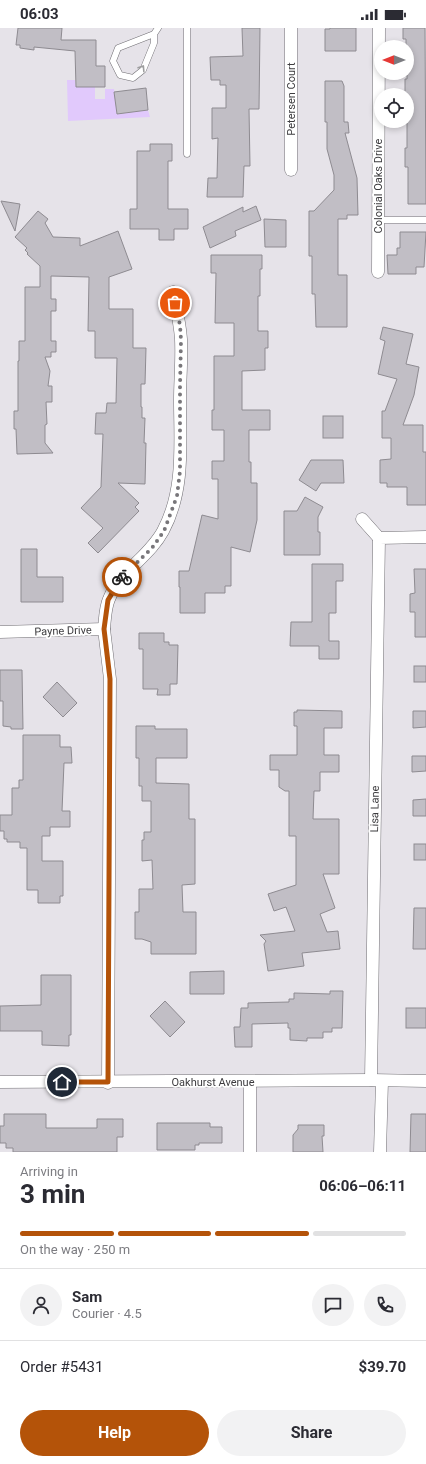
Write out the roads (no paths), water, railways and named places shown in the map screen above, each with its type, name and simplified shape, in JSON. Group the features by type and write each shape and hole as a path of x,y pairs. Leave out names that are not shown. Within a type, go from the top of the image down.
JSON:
{"street":[{"name":"Petersen Court","path":"291,28 291,170"},
{"name":"Colonial Oaks Drive","path":"378,272 379,28"},
{"path":"104,629 108,600 122,576 152,548 164,531 177,496 180,471 181,340 180,325 173,292"},
{"path":"362,519 379,538 426,537"},
{"name":"Lisa Lane","path":"379,538 376,1080 380,1152"},
{"name":"Payne Drive","path":"0,632 104,629 110,679 108,1082"},
{"path":"250,1081 250,1152"},
{"name":"Oakhurst Avenue","path":"0,1082 426,1081"}],"lane":[{"path":"154,34 118,48 113,61 120,74 133,78 143,70 154,43 154,34 158,28"},
{"path":"187,28 187,154"},
{"path":"378,220 426,220"}]}
